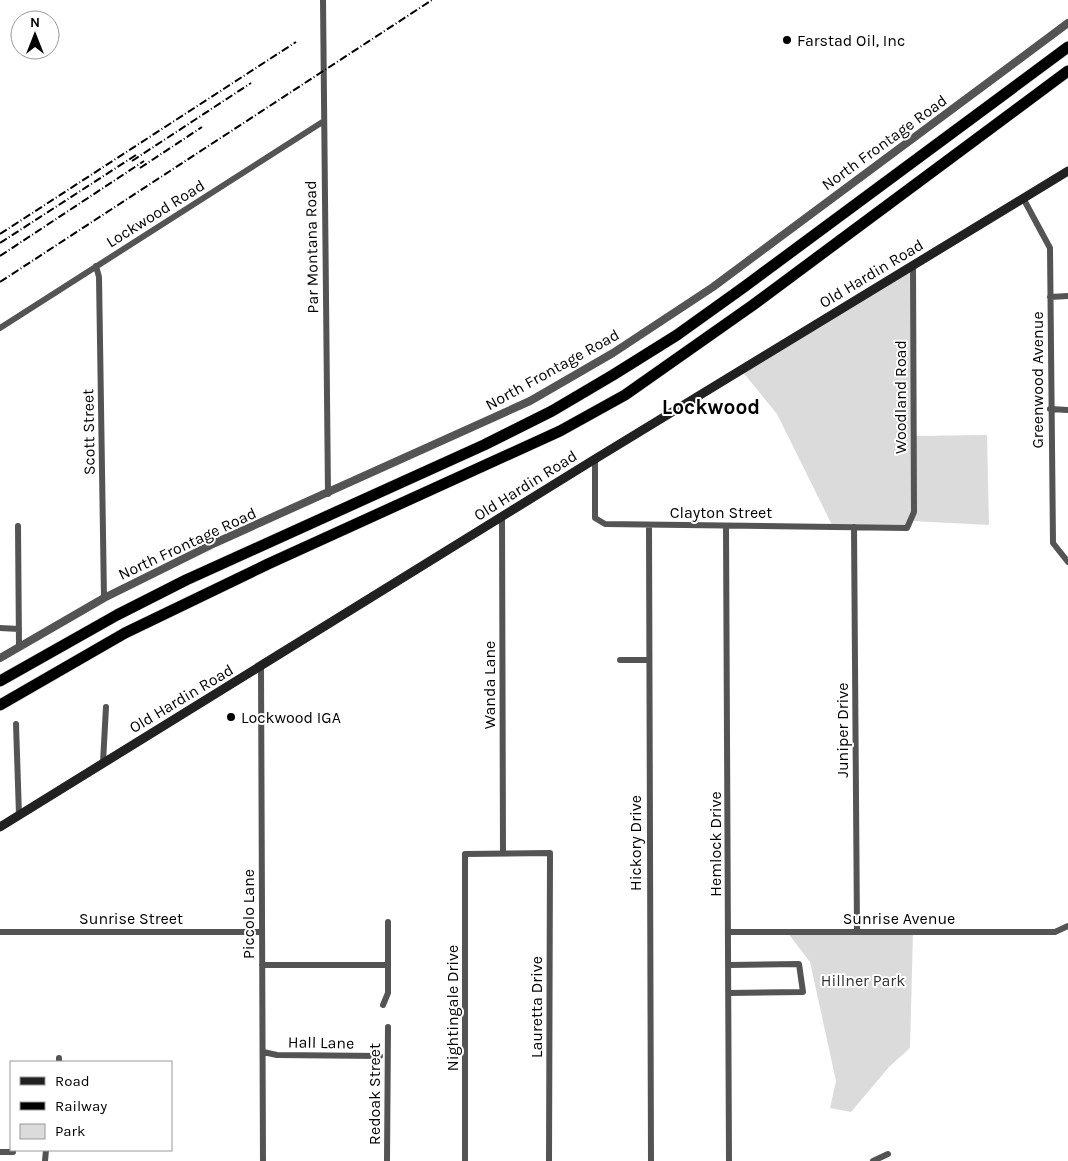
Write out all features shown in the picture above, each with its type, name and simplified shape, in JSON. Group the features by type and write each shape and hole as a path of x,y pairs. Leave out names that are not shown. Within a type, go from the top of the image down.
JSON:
{"highway":[{"path":"0,681 186,580 484,445 552,411 613,375 677,335 744,287 1068,46"},
{"path":"0,705 151,620 552,435 625,395 753,305 1068,71"}],"main road":[{"name":"Old Hardin Road","path":"0,827 502,516 1068,171"}],"street":[{"name":"Par Montana Road","path":"323,0 328,494"},
{"name":"North Frontage Road","path":"0,658 104,598 215,543 328,494 530,401 612,353 713,287 1068,22"},
{"name":"Lockwood Road","path":"0,328 324,122"},
{"name":"Greenwood Avenue","path":"1023,198 1050,248 1050,409 1053,543 1068,562"},
{"name":"Woodland Road","path":"907,528 914,512 913,265"},
{"name":"Scott Street","path":"96,266 99,277 104,598"},
{"path":"1050,297 1068,296"},
{"path":"1050,409 1068,410"},
{"name":"Clayton Street","path":"595,459 595,518 605,524 907,528"},
{"name":"Wanda Lane","path":"502,516 503,853"},
{"path":"18,526 19,647"},
{"name":"Hickory Drive","path":"649,526 650,1161"},
{"name":"Hemlock Drive","path":"726,526 730,1161"},
{"name":"Juniper Drive","path":"854,527 857,932"},
{"path":"0,628 19,629"},
{"path":"620,660 649,660"},
{"name":"Piccolo Lane","path":"261,667 263,1161"},
{"path":"103,762 106,707"},
{"path":"16,724 19,815"},
{"name":"Lauretta Drive","path":"503,853 550,853 549,1161"},
{"name":"Nightingale Drive","path":"465,1161 465,854 503,853"},
{"path":"383,1005 388,993 388,922"},
{"name":"Sunrise Avenue","path":"729,932 1055,932 1068,926"},
{"name":"Sunrise Street","path":"0,932 262,932"},
{"path":"729,965 799,964 803,992 729,993"},
{"path":"262,966 388,965"},
{"name":"Redoak Street","path":"387,1161 388,1027"},
{"name":"Hall Lane","path":"263,1052 277,1055 380,1056"},
{"path":"0,1152 13,1152"},
{"path":"873,1161 888,1154"}],"green space":[{"path":"913,265 914,436 987,435 989,525 912,521 907,528 833,527 777,414 741,370"},
{"name":"Hillner Park","path":"787,932 913,932 910,1048 889,1067 851,1112 830,1108 836,1081 810,962"}],"railway":[{"path":"0,282 432,0"},
{"path":"0,234 296,42"},
{"path":"132,161 251,83"},
{"path":"140,168 202,127"},
{"path":"0,243 136,155"},
{"path":"0,256 144,161"}],"place":[{"name":"Farstad Oil, Inc","path":"787,40"},
{"name":"Lockwood IGA","path":"231,717"}],"district":[{"name":"Lockwood","path":"711,407"}]}
